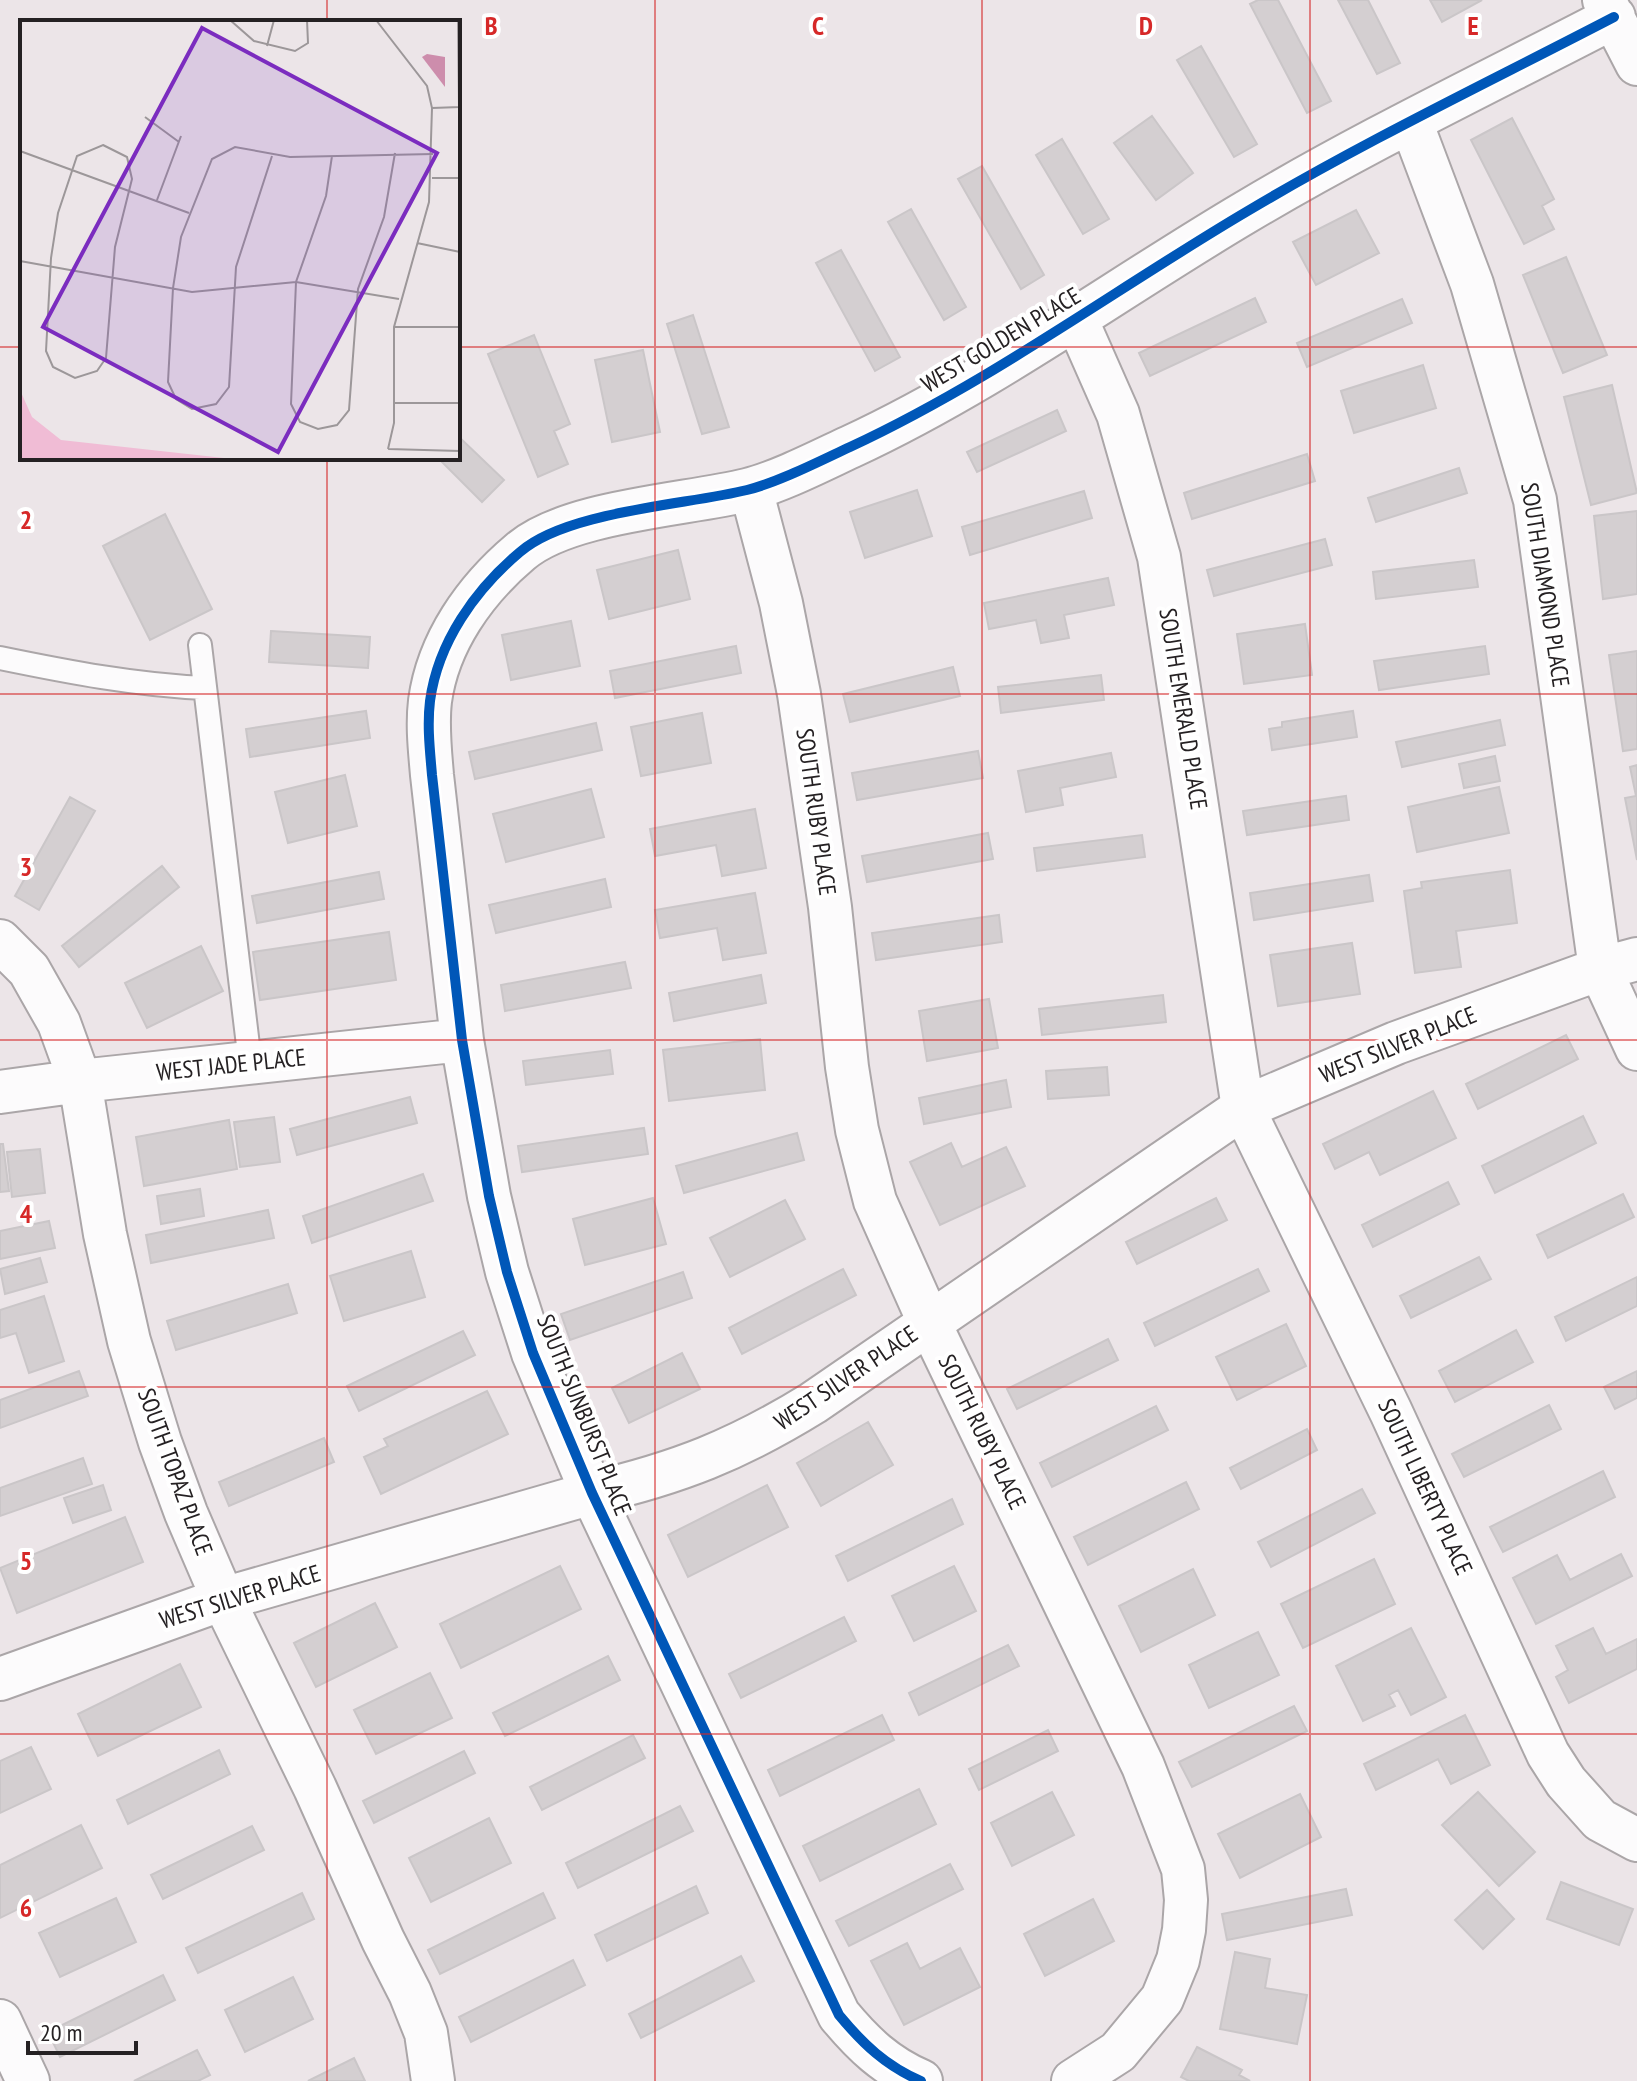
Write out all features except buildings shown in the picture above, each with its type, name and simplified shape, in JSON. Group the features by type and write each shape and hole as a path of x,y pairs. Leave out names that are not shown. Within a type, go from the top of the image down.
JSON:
{"street":[{"path":"1609,9 1637,64"},
{"name":"WEST GOLDEN PLACE","path":"434,681 459,619 476,596 522,549 549,534 585,521 751,489 927,409 1077,321 1153,268 1249,210 1609,9"},
{"name":"SOUTH DIAMOND PLACE","path":"1411,122 1472,284 1535,500 1618,964"},
{"name":"SOUTH EMERALD PLACE","path":"1077,321 1118,414 1159,557 1243,1108"},
{"name":"SOUTH RUBY PLACE","path":"751,489 781,603 799,694 830,907 847,1067 857,1130 875,1201 929,1322 1143,1766 1183,1869 1186,1900 1184,1930 1178,1960 1162,1999 1118,2052 1073,2081"},
{"name":"SOUTH SUNBURST PLACE","path":"434,681 429,733 432,775 462,1040 489,1196 507,1272 533,1353 592,1493 839,2015 868,2049 897,2071 921,2081"},
{"name":"SOUTH TOPAZ PLACE","path":"0,941 29,970 59,1023 80,1081 105,1234 129,1341 160,1442 223,1599 410,1993 426,2033 433,2081"},
{"path":"1618,964 1637,1049"},
{"name":"WEST SILVER PLACE","path":"0,1679 223,1599 592,1493 653,1479 709,1459 764,1433 813,1403 1243,1108 1396,1043 1618,964"},
{"name":"WEST JADE PLACE","path":"0,1092 462,1040"},
{"name":"SOUTH LIBERTY PLACE","path":"1243,1108 1391,1412 1548,1754 1566,1782 1600,1820 1637,1840"},
{"path":"0,2021 28,2081"}],"lane":[{"path":"200,645 250,1062"},
{"path":"0,658 78,674 162,686 205,688"}],"cycle path":[{"path":"921,2081 876,2053 839,2015 592,1493 533,1353 507,1272 489,1196 462,1040 429,738 430,701 441,658 461,619 488,583 520,552 541,538 596,518 747,490 799,471 850,447 1002,365 1291,186 1614,17"}]}
